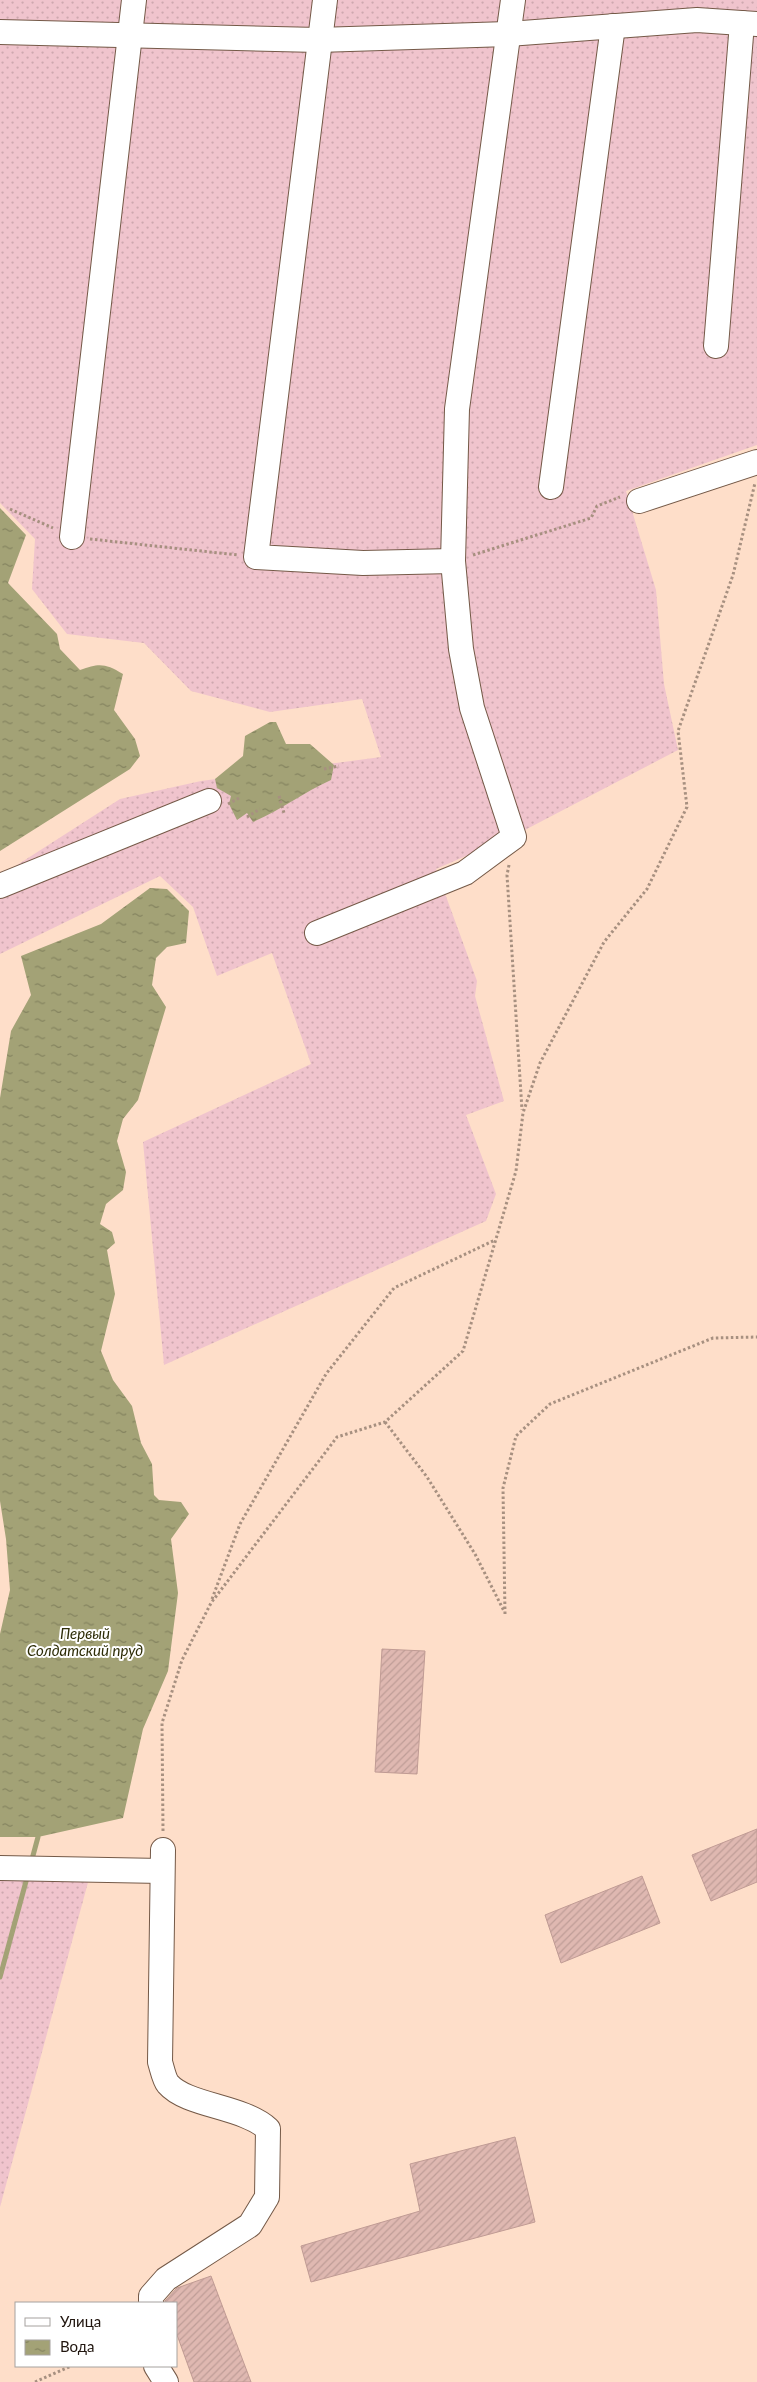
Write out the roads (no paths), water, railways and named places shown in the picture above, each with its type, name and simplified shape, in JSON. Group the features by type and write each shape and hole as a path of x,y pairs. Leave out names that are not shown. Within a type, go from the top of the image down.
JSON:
{"lane":[{"path":"72,537 128,36 134,0"},
{"path":"325,0 318,40 256,557 364,563 453,561"},
{"path":"316,933 465,873 514,837 472,708 461,649 453,561 457,409 513,0"},
{"path":"0,32 318,40 508,34 614,26 698,10 750,24 716,346"},
{"path":"551,487 614,26"},
{"path":"639,501 757,462"},
{"path":"0,886 219,803"},
{"path":"0,1868 163,1860 160,2062 168,2084 180,2092 258,2120 268,2129 267,2197 250,2225 166,2280 151,2296 151,2302"},
{"path":"157,2367 166,2382"}],"water":[{"path":"0,508 26,535 8,583 57,634 60,649 80,670 102,665 123,674 114,710 135,739 140,756 130,769 0,851"},
{"path":"270,722 276,722 286,744 310,744 334,765 331,780 253,822 247,813 237,820 229,804 231,796 217,788 215,779 243,756 245,736"},
{"name":"Первый Солдатский пруд","path":"150,888 167,889 189,911 186,943 167,947 156,958 152,985 166,1007 138,1100 123,1119 117,1141 126,1172 123,1190 106,1204 100,1224 112,1232 115,1243 107,1250 115,1294 101,1351 113,1380 132,1406 141,1443 152,1464 154,1495 159,1500 181,1502 189,1514 171,1539 178,1593 168,1671 143,1729 123,1818 38,1837 0,1837 0,1634 10,1590 6,1539 0,1501 0,1098 11,1031 31,995 21,956 101,924"}],"waterway":[{"path":"31,1863 38,1837"},
{"path":"0,1977 28,1874"}]}
